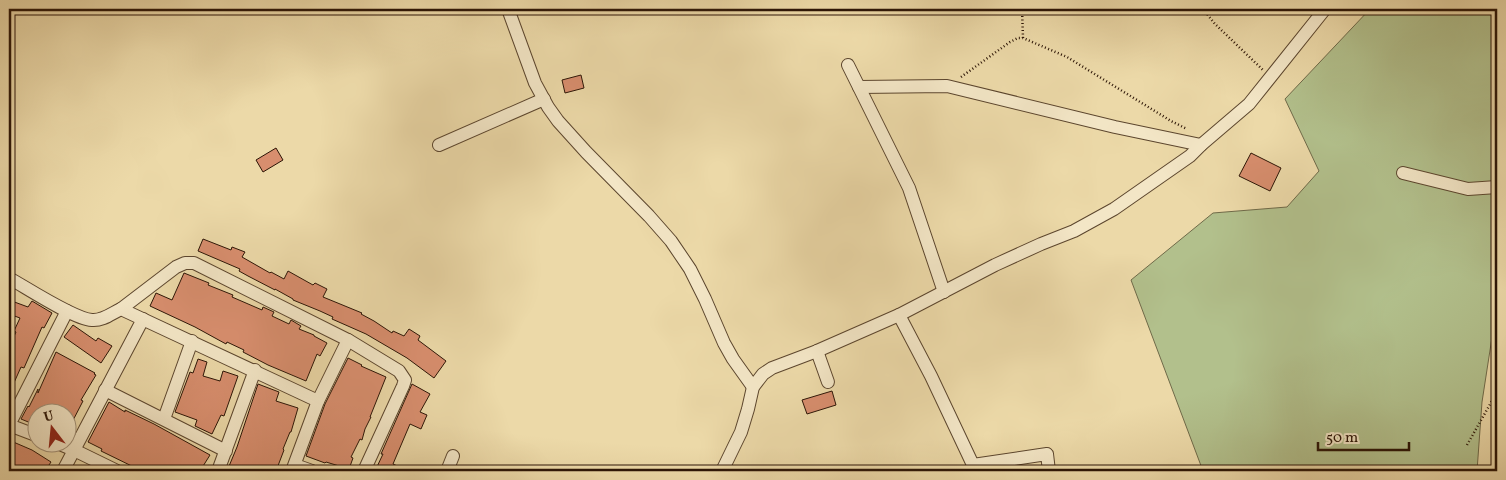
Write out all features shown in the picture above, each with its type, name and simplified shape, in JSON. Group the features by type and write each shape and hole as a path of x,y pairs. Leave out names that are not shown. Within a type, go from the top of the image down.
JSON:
{"street":[{"path":"508,9 535,83 558,121 671,241 690,269 733,359 753,386"},
{"path":"722,471 740,432 753,386 763,374 772,368 817,351 899,314 995,265 1093,221 1114,209 1190,156 1249,104 1324,9"},
{"path":"848,65 909,188 944,292"},
{"path":"858,87 947,86 1115,127 1204,142"},
{"path":"440,145 544,99"},
{"path":"1403,173 1468,189 1497,187"},
{"path":"9,278 68,311 92,320 103,318 121,308 176,268 185,263 194,263 348,340 399,371 405,380 364,471"},
{"path":"121,308 318,401"},
{"path":"28,432 9,424 68,311"},
{"path":"899,314 931,376 973,468 1047,454 1049,471"},
{"path":"78,442 143,319"},
{"path":"312,471 294,468 318,401 348,340"},
{"path":"164,420 192,341"},
{"path":"817,351 828,382"},
{"path":"218,471 255,370"},
{"path":"105,390 226,451"},
{"path":"64,471 73,452"},
{"path":"78,452 117,471"},
{"path":"447,471 453,456"}],"path":[{"path":"1022,9 1023,38"},
{"path":"1203,9 1215,24 1270,77"},
{"path":"947,86 1010,42 1023,38 1067,57 1204,142"},
{"path":"1468,445 1497,392"}],"green space":[{"path":"1370,9 1497,9 1497,305 1482,402 1477,471 1203,471 1131,280 1213,213 1287,207 1319,171 1285,99"}],"building":[{"path":"581,75 584,88 565,93 562,80"},
{"path":"276,148 283,160 263,172 256,160"},
{"path":"1251,153 1281,168 1270,191 1239,176"},
{"path":"203,239 231,250 232,247 245,252 242,257 284,279 288,271 313,285 315,283 327,289 323,297 362,313 392,333 393,331 404,336 409,329 420,336 418,340 446,361 434,378 407,358 366,334 293,300 239,271 240,269 198,251"},
{"path":"184,273 209,283 208,285 262,310 263,307 274,312 272,316 289,324 291,320 301,326 299,329 327,343 320,356 317,354 306,381 268,365 243,352 244,350 227,342 226,344 150,306 156,293 172,300"},
{"path":"9,300 28,307 32,301 52,313 44,328 42,327 24,368 21,367 9,394 9,347 20,318 9,314"},
{"path":"73,325 96,341 98,338 112,346 101,363 64,337"},
{"path":"56,352 96,375 81,400 83,401 78,411 78,402 32,402 38,389 38,393"},
{"path":"348,358 386,377 362,440 360,439 351,457 353,458 349,469 306,456 325,404"},
{"path":"198,359 207,362 203,376 220,381 223,371 238,376 224,416 221,415 212,434 195,426 197,420 175,412 190,372 193,373"},
{"path":"258,384 279,392 276,401 298,408 291,432 276,471 227,471 237,447"},
{"path":"412,384 430,394 420,412 427,415 421,429 410,424 393,464 408,471 375,471 383,454 381,454"},
{"path":"832,391 836,405 807,414 802,400"},
{"path":"109,402 210,455 200,471 142,471 101,451 102,449 88,442"},
{"path":"28,406 28,422 21,419"},
{"path":"11,441 28,448 28,452 35,452 51,462 45,471 9,471 9,446"}]}
